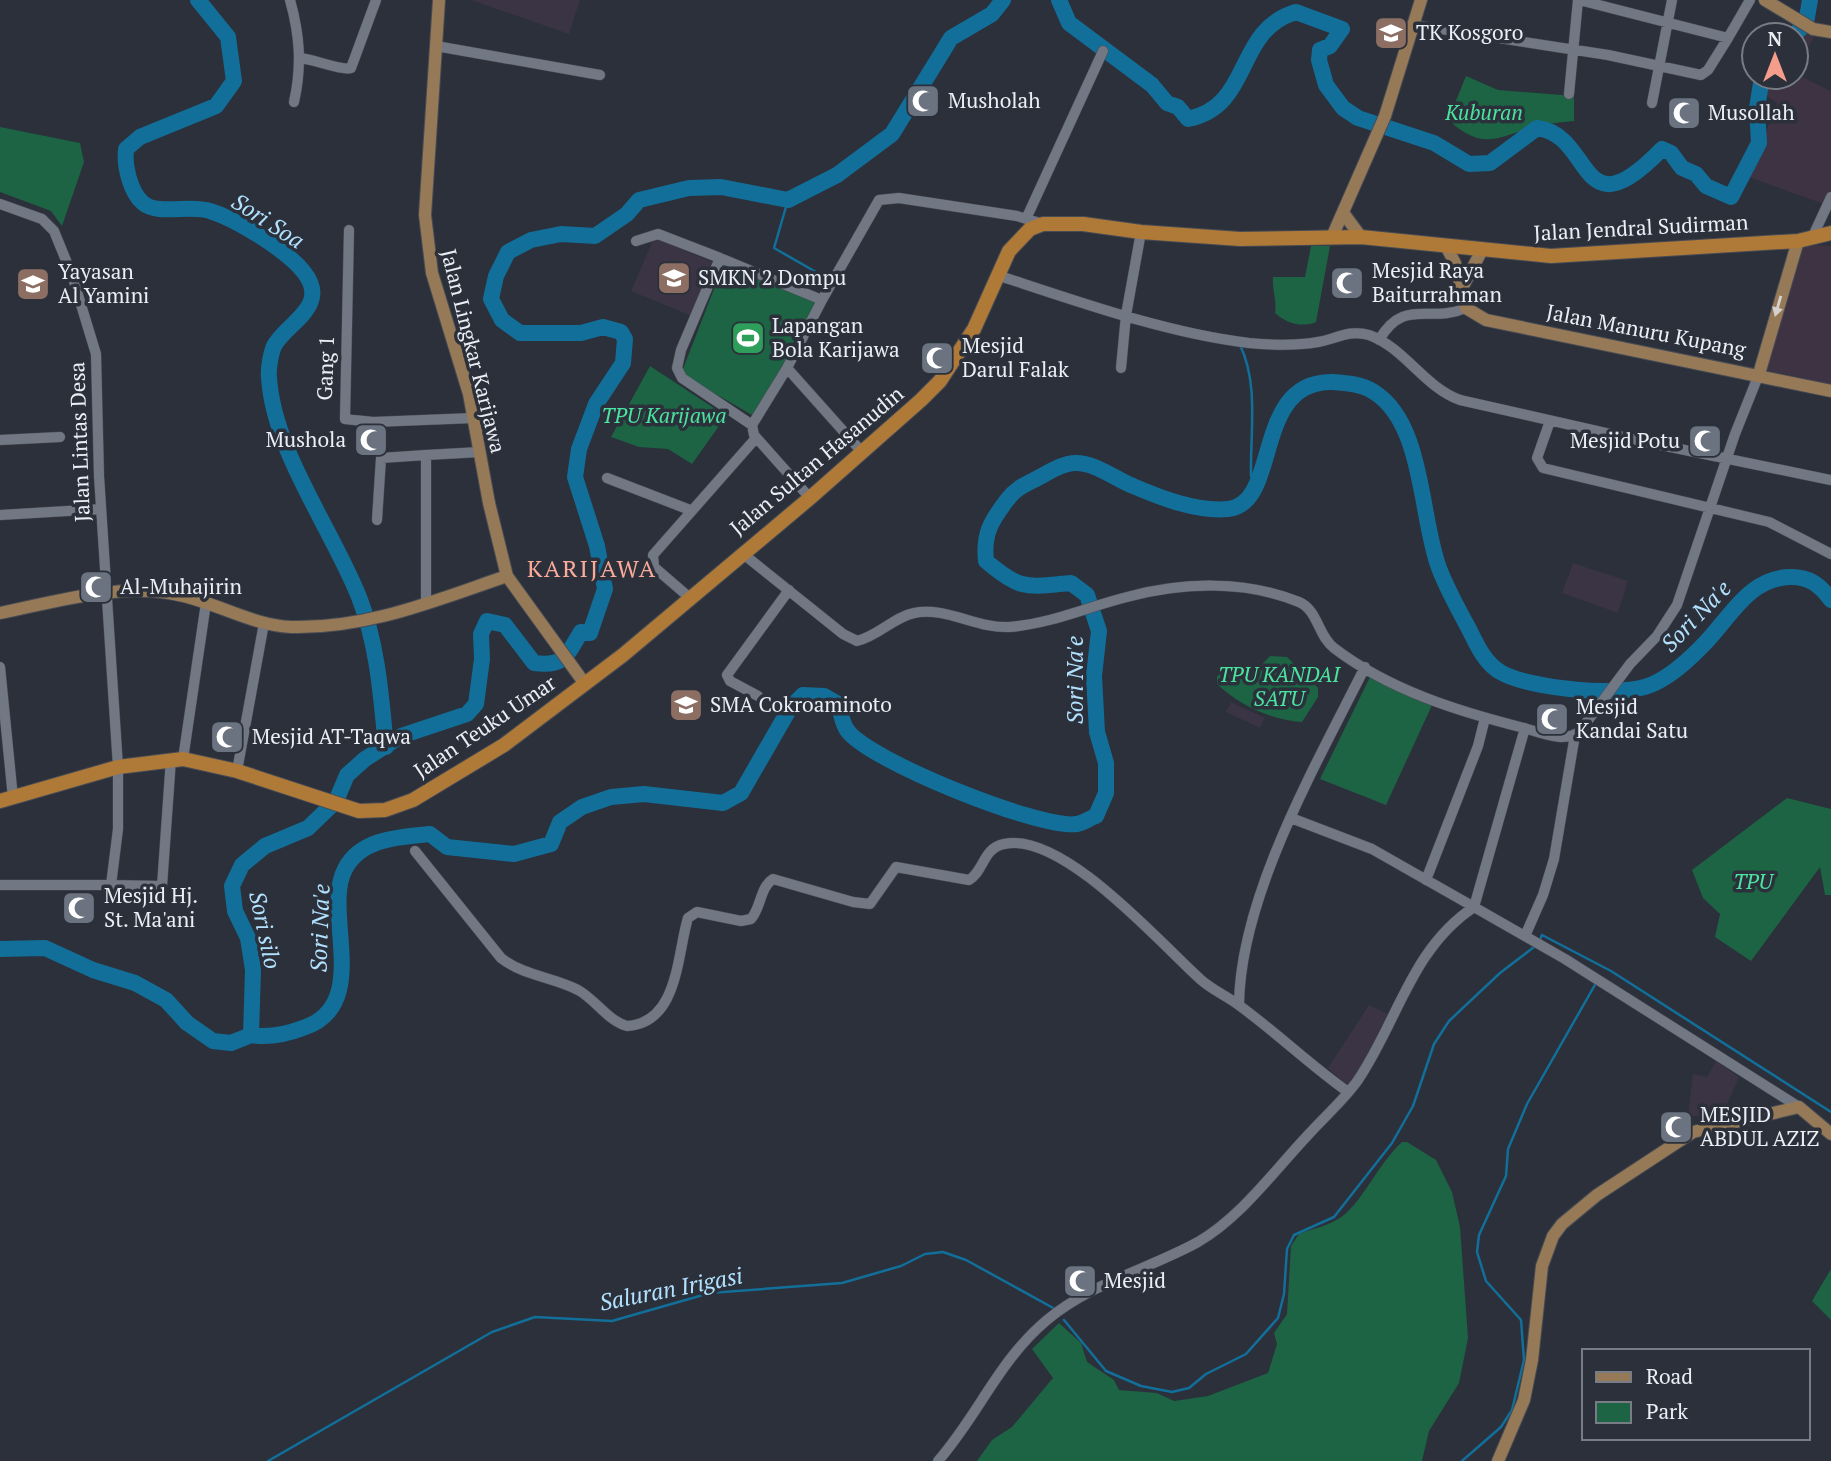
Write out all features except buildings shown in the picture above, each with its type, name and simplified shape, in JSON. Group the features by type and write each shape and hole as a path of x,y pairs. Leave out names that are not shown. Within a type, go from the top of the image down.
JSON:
{"highway":[{"name":"Jalan Sultan Hasanudin","path":"585,684 810,498 940,381 974,329 1009,251 1023,235 1043,224 1083,223 1141,232 1240,239 1361,237"},
{"name":"Jalan Jendral Sudirman","path":"1361,237 1551,256 1819,238"},
{"name":"Jalan Teuku Umar","path":"6,799 118,767 177,759 237,771 304,791 340,806 375,811 413,800 481,760 585,684"}],"main road":[{"name":"Jalan Lingkar Karijawa","path":"439,0 428,132 427,244 436,293 474,418 507,576 585,684"},
{"path":"1332,237 1385,116 1421,0"},
{"path":"1765,0 1813,29 1831,32"},
{"path":"1344,214 1361,237"},
{"name":"Jalan Manuru Kupang","path":"1466,309 1486,320 1502,324 1707,367 1759,374 1819,238"},
{"path":"1446,246 1462,288 1466,309"},
{"path":"1462,288 1482,250"},
{"path":"1759,374 1831,391"},
{"path":"0,613 108,594 153,591 206,603 264,623 294,627 349,624 385,617 507,576"},
{"path":"1498,1461 1524,1400 1532,1360 1542,1266 1553,1236 1562,1224 1597,1195 1693,1132 1799,1107 1831,1134"}],"street":[{"path":"290,0 299,39 300,58 294,102"},
{"path":"300,58 321,60 344,70 351,68 376,0"},
{"path":"1569,94 1571,50 1578,0 1728,38"},
{"path":"1652,103 1672,0"},
{"path":"1415,25 1658,65 1702,75 1750,0"},
{"path":"436,46 600,75"},
{"path":"1023,235 1021,218 1103,51"},
{"path":"1819,238 1831,197"},
{"path":"752,425 882,198 899,198 1043,224"},
{"name":"Jalan Lintas Desa","path":"0,204 42,219 54,230 82,305 98,363 101,509 108,594 111,703 118,767 118,829 111,885"},
{"name":"Gang 1","path":"349,230 345,419 373,422 474,418"},
{"path":"1121,368 1126,315 1141,232"},
{"path":"636,241 658,234 822,300"},
{"path":"720,258 681,350 677,368 682,378 752,425 756,438 810,498"},
{"path":"997,275 1126,315 1247,342 1316,343 1340,335 1359,333 1379,340 1448,396 1550,421 1831,480"},
{"path":"1379,340 1387,324 1400,315 1446,314 1466,309"},
{"path":"787,368 862,452"},
{"path":"1525,936 1543,895 1554,859 1575,735 1630,664 1657,636 1677,605 1759,374"},
{"path":"1550,421 1537,458 1544,468 1783,528 1831,554"},
{"path":"0,440 60,437"},
{"path":"690,598 654,567 652,558 690,510 756,438"},
{"path":"377,520 380,458 480,452"},
{"path":"426,455 426,604"},
{"path":"607,478 690,510"},
{"path":"0,515 101,509"},
{"path":"742,552 843,634 858,641 905,616 921,612 1004,627 1047,621 1128,596 1194,587 1232,586 1276,595 1310,609 1329,643 1365,667 1437,703 1485,719 1556,736 1575,735"},
{"path":"758,696 730,681 727,675 789,590"},
{"path":"0,885 162,886 177,759 206,603"},
{"path":"237,771 264,623"},
{"path":"0,667 6,799"},
{"path":"1238,1005 1241,971 1259,901 1291,818 1365,667"},
{"path":"1426,880 1478,746 1485,719"},
{"path":"938,1461 964,1430 1010,1356 1022,1342 1062,1309 1215,1230 1357,1081 1408,981 1426,954 1447,928 1475,907 1525,728"},
{"path":"1291,818 1372,849 1475,907 1799,1107"},
{"path":"415,851 501,958 520,970 578,990 614,1020 627,1026 646,1020 667,998 688,918 697,912 741,920 751,919 758,911 765,887 774,879 783,879 853,902 870,904 896,867 969,880 975,877 992,849 1013,843 1032,845 1068,863 1157,936 1201,980 1238,1005 1348,1092"}],"shaded area":[{"path":"471,0 580,0 569,34"},
{"path":"1810,81 1831,91 1831,191 1824,204 1749,177 1777,103 1763,91 1810,91"},
{"name":"SMKN 2 Dompu","path":"654,238 717,264 694,317 631,291"},
{"path":"1803,244 1831,246 1831,384 1766,370"},
{"path":"1573,563 1628,581 1618,613 1562,593"},
{"path":"1231,702 1265,718 1260,728 1226,712"},
{"path":"1369,1005 1392,1016 1348,1087 1328,1068"},
{"path":"1716,1061 1739,1077 1725,1109 1707,1118 1688,1115 1693,1074 1707,1077"}],"green space":[{"name":"Kuburan","path":"1466,76 1498,90 1574,96 1574,121 1541,125 1499,138 1473,137 1453,124 1453,108"},
{"path":"0,127 80,143 84,162 62,226 51,211 0,192"},
{"path":"1311,246 1330,246 1316,322 1294,324 1275,313 1273,277 1305,277"},
{"name":"Lapangan Bola Karijawa","path":"723,266 818,302 759,419 681,374"},
{"name":"TPU Karijawa","path":"650,366 726,416 692,464 668,449 639,447 611,437"},
{"name":"TPU KANDAI SATU","path":"1270,656 1287,657 1318,688 1318,697 1302,722 1256,710 1235,699 1217,684 1217,677 1225,666 1255,672"},
{"path":"1370,677 1433,703 1386,805 1320,779"},
{"name":"TPU","path":"1787,798 1831,809 1831,895 1825,895 1820,867 1751,961 1715,937 1720,914 1703,898 1692,870"},
{"path":"1402,1142 1407,1142 1436,1160 1452,1192 1460,1227 1468,1338 1459,1383 1429,1431 1422,1461 977,1461 992,1440 1012,1427 1053,1378 1032,1349 1059,1323 1081,1343 1087,1362 1114,1380 1119,1390 1157,1393 1174,1401 1208,1396 1268,1373 1277,1344 1274,1333 1287,1314 1291,1246 1299,1234 1339,1219 1352,1208"},
{"path":"1831,1269 1831,1320 1812,1301"}],"waterway":[{"name":"Sori Soa","path":"198,0 228,37 234,81 216,106 140,137 126,149 129,178 138,198 149,207 202,209 246,228 285,254 311,283 310,304 273,349 269,374 273,405 292,461 348,571 365,615 378,671 386,747"},
{"name":"Sori silo","path":"0,949 45,948 93,970 135,983 166,1000 187,1023 213,1041 231,1043 251,1035 253,970 248,938 235,911 232,886 242,865 265,846 308,828 336,801 347,775 365,759 401,736 467,714 476,704 482,659 481,634 487,621 505,625 534,663 552,663 564,658 581,632 590,633 605,589 597,546 575,477 579,449 596,404 623,363 625,339 621,332 603,327 581,333 520,333 502,320 491,299 496,276 508,252 531,240 561,234 595,236 627,214 639,200 689,188 721,187 788,200 837,175 892,134 951,38 992,14 1003,0"},
{"path":"1059,0 1069,23 1152,85 1167,103 1178,107 1188,119 1209,111 1224,99 1262,34 1276,21 1296,12 1342,29 1330,46 1320,50 1319,60 1326,85 1343,108 1358,118 1434,143 1469,164 1490,163 1537,128 1556,134 1569,146 1589,174 1600,182 1615,183 1635,173 1662,149 1671,153 1682,168 1696,174 1706,186 1731,197 1759,143 1757,108 1760,91"},
{"path":"1806,21 1810,0"},
{"path":"788,200 774,248 830,280"},
{"path":"1240,345 1250,376 1251,476 1258,484"},
{"name":"Sori Na'e","path":"251,1035 277,1035 303,1028 324,1016 336,1000 341,979 342,956 339,887 345,869 361,851 382,841 430,834 447,847 514,854 551,844 560,822 582,807 611,797 644,794 723,803 741,793 790,708 803,695 824,696 838,704 845,727 861,743 919,775 994,805 1058,823 1077,824 1096,816 1106,793 1106,763 1097,732 1094,676 1099,631 1087,595 1071,583 1025,585 998,571 986,561 987,535 993,521 1010,496 1020,488 1060,466 1071,463 1091,466 1167,499 1204,508 1228,509 1244,502 1255,487 1278,420 1289,401 1307,387 1332,382 1349,383 1369,389 1390,406 1403,426 1412,448 1433,547 1446,584 1486,659 1496,669 1516,679 1577,690 1639,688 1653,684 1681,666 1742,600 1764,584 1777,579 1804,578 1819,586 1831,600"},
{"path":"1539,942 1542,935 1611,971 1831,1112"},
{"name":"Saluran Irigasi","path":"1064,1320 1106,1371 1141,1386 1172,1392 1189,1388 1206,1374 1246,1354 1278,1318 1284,1294 1287,1249 1294,1235 1334,1217 1392,1143 1413,1106 1434,1044 1449,1021 1500,973 1534,947"},
{"path":"1462,1461 1501,1427 1512,1410 1524,1360 1521,1320 1486,1281 1477,1252 1479,1235 1506,1176 1508,1149 1527,1104 1596,983"},
{"name":"Saluran Irigasi","path":"268,1461 492,1332 535,1317 612,1321 710,1293 842,1283 901,1266 925,1254 943,1252 966,1260 1055,1309"}],"place":[{"name":"TK Kosgoro","path":"1391,33"},
{"name":"Musholah","path":"923,101"},
{"name":"Musollah","path":"1684,113"},
{"name":"SMKN 2 Dompu","path":"674,278"},
{"name":"Mesjid Raya Baiturrahman","path":"1347,283"},
{"name":"Yayasan Al Yamini","path":"33,284"},
{"name":"Lapangan Bola Karijawa","path":"748,338"},
{"name":"Mesjid Darul Falak","path":"937,358"},
{"name":"Mushola","path":"371,440"},
{"name":"Mesjid Potu","path":"1705,441"},
{"name":"Al-Muhajirin","path":"96,587"},
{"name":"SMA Cokroaminoto","path":"686,705"},
{"name":"Mesjid Kandai Satu","path":"1552,719"},
{"name":"Mesjid AT-Taqwa","path":"227,737"},
{"name":"Mesjid Hj. St. Ma'ani","path":"79,908"},
{"name":"MESJID ABDUL AZIZ","path":"1676,1127"},
{"name":"Mesjid","path":"1080,1281"}],"district":[{"name":"KARIJAWA","path":"592,569"}]}
